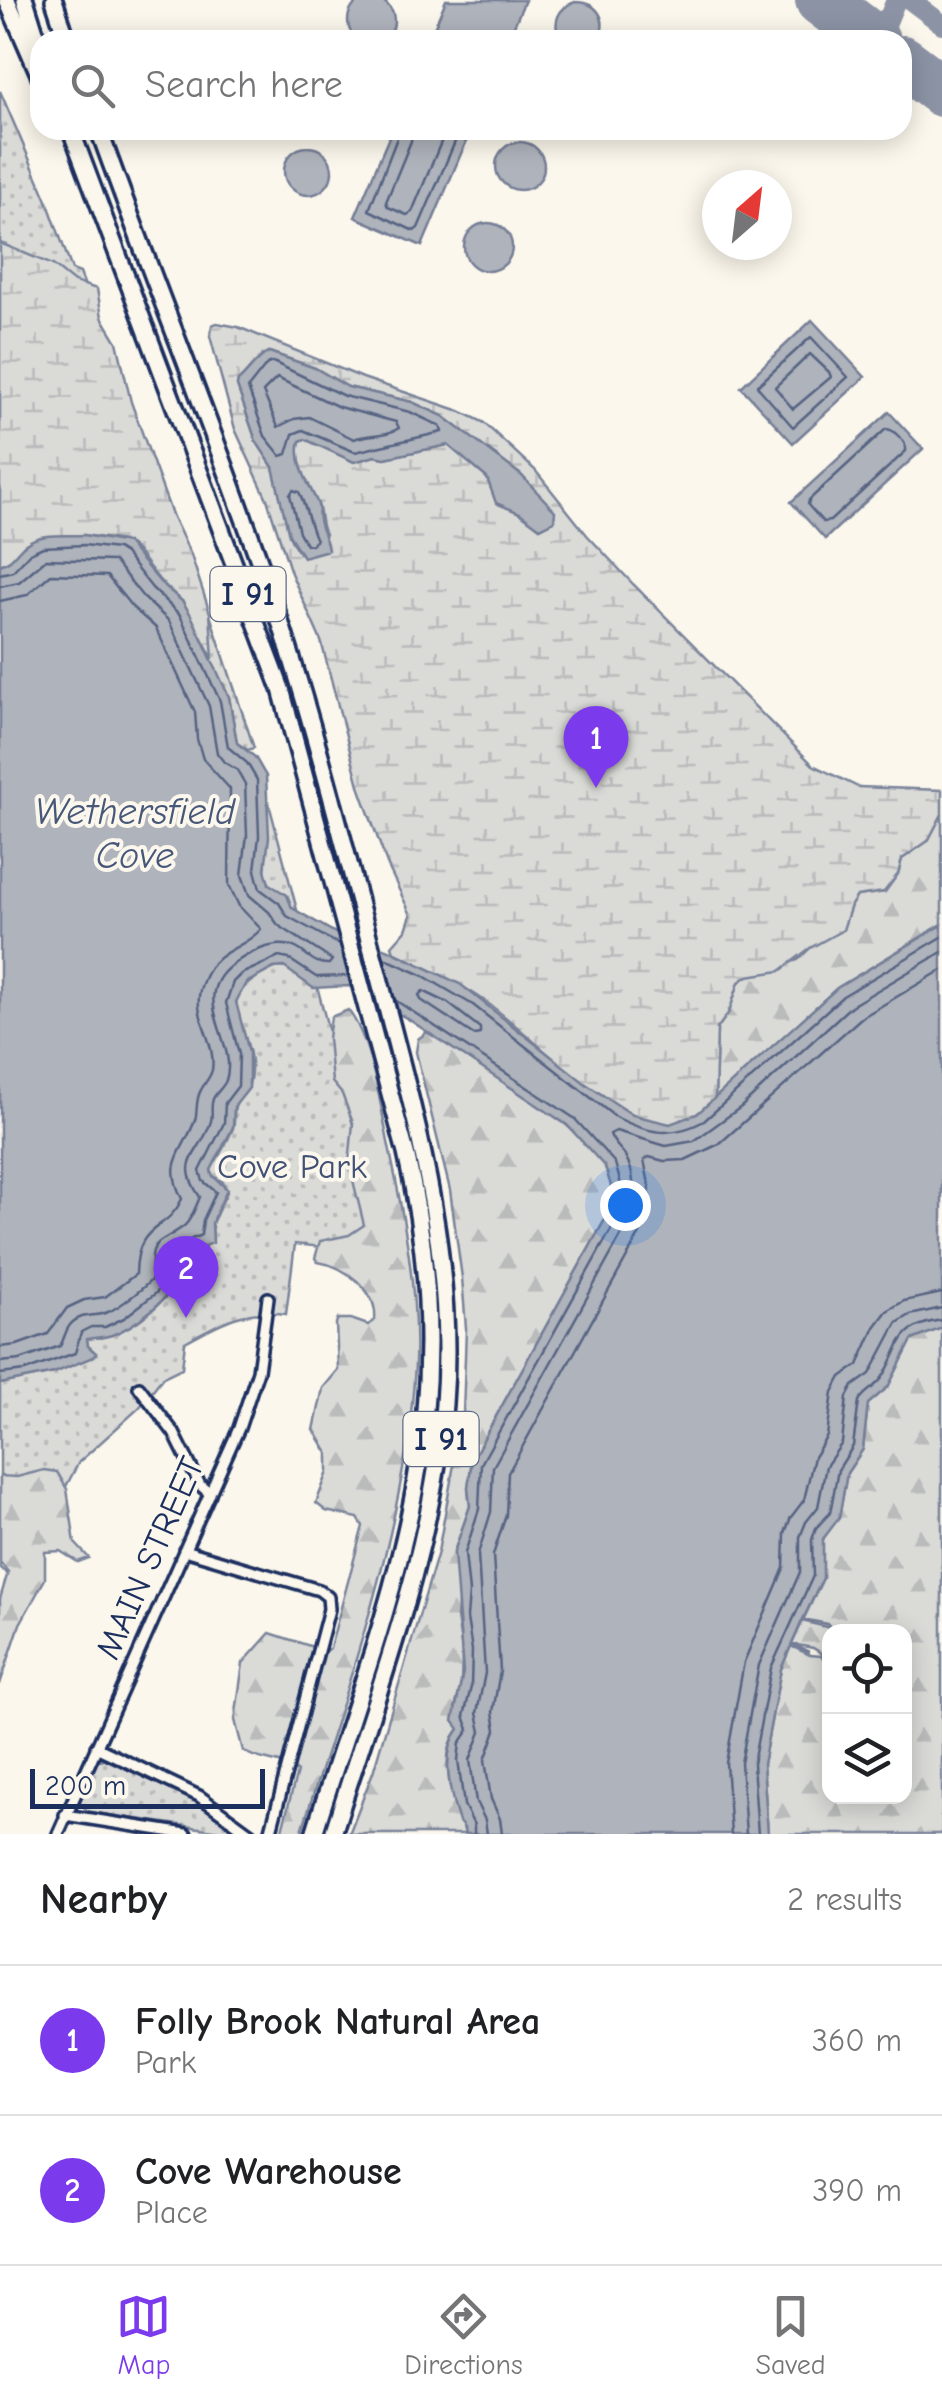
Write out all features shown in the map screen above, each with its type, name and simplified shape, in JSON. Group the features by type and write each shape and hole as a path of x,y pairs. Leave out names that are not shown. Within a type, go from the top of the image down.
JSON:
{"highway":[{"path":"7,0 30,53"},
{"path":"25,0 34,30"},
{"path":"54,0 65,30"},
{"path":"64,0 68,30"},
{"name":"I 91","path":"73,140 272,659 342,906 417,1205 427,1291 428,1380 418,1466 406,1532 314,1834"},
{"name":"I 91","path":"104,140 276,612 319,749 427,1162 441,1247 446,1333 444,1406 435,1476 420,1546 332,1834"}],"street":[{"name":"MAIN STREET","path":"58,1834 210,1494 254,1385 266,1330 268,1298"},
{"path":"139,1387 174,1433 200,1485 210,1494"},
{"path":"184,1550 319,1590 328,1597 329,1608 270,1834"},
{"path":"96,1748 199,1796 251,1834"},
{"path":"65,1815 186,1834"}],"green space":[{"path":"0,91 72,270 80,273 209,612 254,748 248,750 237,743 229,697 170,591 123,541 0,565"},
{"path":"0,243 53,265 74,282 97,289 102,317 117,342 131,402 210,613 213,659 183,602 123,541 84,535 41,537 0,565"},
{"path":"212,325 238,327 483,422 535,470 633,584 813,765 858,787 942,790 942,814 928,841 902,859 898,874 884,892 857,896 843,930 780,971 748,976 739,982 729,1012 717,1029 715,1099 694,1116 668,1124 616,1105 476,995 394,952 392,946 406,930 411,915 387,864 360,789 321,641 291,573 267,499 235,429 210,336","holes":["269,352 315,368 348,387 412,402 443,416 521,475 554,511 554,521 540,528 497,503 487,478 448,445 354,462 305,439 300,441 301,465 319,506 325,534 299,553 291,540 273,467 256,441 237,386 256,361"]},
{"path":"268,800 297,910 292,908 287,895 273,888 265,877"},
{"path":"942,814 942,924 837,988 715,1099 717,1029 729,1012 739,982 798,960 810,948 843,929 857,896 885,892 898,874 902,859 928,841"},
{"name":"Cove Park","path":"277,967 288,968 316,982 359,1148 378,1253 295,1244 286,1314 244,1315 185,1342 182,1368 163,1377 139,1408 79,1462 16,1580 0,1568 0,1384 54,1373 96,1354 87,1339 121,1331 150,1312 179,1279 173,1263 178,1255 204,1248 213,1239 212,1223 227,1192 211,1170 233,1128 237,1102 248,1088 251,1064 236,1005 240,992"},
{"path":"348,1010 369,1057 400,1200 412,1282 415,1364 400,1484 373,1602 301,1834 281,1834 297,1772 243,1751 235,1720 243,1663 270,1633 325,1651 330,1648 363,1526 358,1518 326,1511 316,1503 328,1472 328,1453 314,1430 323,1388 338,1370 336,1323 338,1319 351,1319 368,1325 375,1320 371,1299 357,1281 315,1258 320,1241 349,1235 364,1225 349,1164 353,1123 342,1094 332,1082 328,1038 331,1017"},
{"path":"427,1032 525,1094 574,1132 606,1168 611,1197 608,1214 472,1460 470,1506 454,1552 461,1686 455,1708 459,1729 448,1754 450,1781 465,1834 349,1834 373,1772 438,1552 463,1415 466,1328 462,1278 450,1190 416,1052 418,1039"},
{"path":"942,1328 942,1834 768,1834 763,1764 781,1669 791,1646 822,1658 822,1804 912,1804 912,1624 822,1624 822,1654 792,1644 823,1578 822,1543 839,1518 847,1473 863,1449 868,1404 888,1387 912,1340"},
{"path":"44,1470 57,1472 67,1489 75,1543 89,1558 78,1562 60,1551 45,1552 45,1579 20,1624 0,1684 0,1599 8,1572 0,1562 0,1476 17,1477"},
{"path":"109,1757 205,1805 242,1834 88,1812 77,1799 95,1762"}],"water":[{"path":"362,0 380,0 392,12 392,30 350,30 350,12"},
{"path":"446,0 525,0 512,30 433,30"},
{"path":"575,2 590,5 602,19 601,30 558,30 558,16"},
{"path":"388,140 467,140 422,246 355,217"},
{"path":"520,142 537,149 544,166 537,183 520,190 503,183 496,166 503,149"},
{"path":"308,147 325,154 332,171 325,188 308,195 291,188 284,171 291,154"},
{"path":"488,223 505,230 512,247 505,264 488,271 471,264 464,247 471,230"},
{"path":"812,320 865,377 793,443 741,387"},
{"path":"269,352 315,368 348,387 412,402 443,416 521,475 555,511 554,521 540,528 520,513 496,503 487,478 448,445 354,462 305,439 300,441 301,465 318,505 328,550 303,557 289,535 273,467 256,441 237,386 256,361"},
{"path":"889,412 923,449 825,539 791,502"},
{"name":"Wethersfield Cove","path":"54,535 84,535 127,543 183,602 229,697 237,743 255,757 266,776 269,837 265,869 269,884 287,895 292,908 339,935 387,949 460,984 586,1084 633,1115 670,1124 697,1114 837,988 942,925 942,1328 912,1340 888,1387 868,1404 863,1449 847,1473 839,1518 823,1539 823,1578 803,1619 828,1624 802,1621 792,1644 809,1652 791,1646 781,1669 763,1764 768,1834 465,1834 459,1822 448,1774 450,1749 459,1729 453,1721 463,1672 454,1552 470,1506 472,1460 608,1214 612,1189 605,1167 567,1125 408,1019 349,986 313,988 284,967 246,983 236,1002 249,1052 249,1088 234,1107 233,1127 211,1170 227,1189 212,1223 213,1243 177,1256 173,1263 180,1275 175,1284 141,1318 112,1335 87,1339 96,1353 93,1357 54,1373 0,1384 0,565 26,544"}],"taxiway":[{"path":"885,30 896,0"},
{"path":"910,0 942,24"},
{"path":"850,22 873,26 889,17"}],"runway":[{"path":"821,0 861,30"},
{"path":"912,68 942,91"}],"place":[{"name":"Folly Brook Natural Area","path":"596,788"},
{"name":"Cove Warehouse","path":"186,1318"}]}
